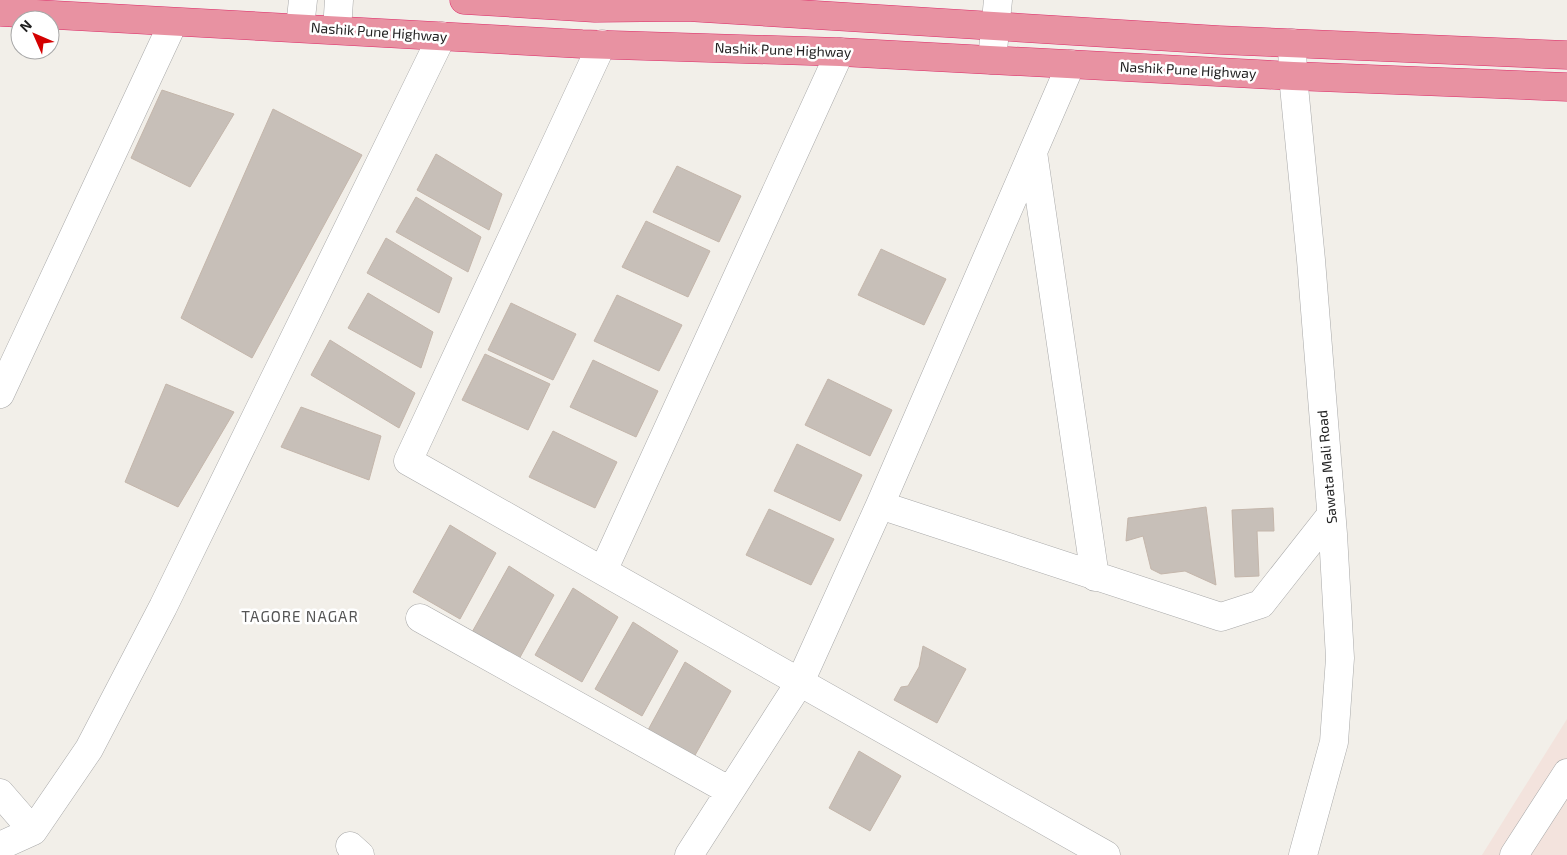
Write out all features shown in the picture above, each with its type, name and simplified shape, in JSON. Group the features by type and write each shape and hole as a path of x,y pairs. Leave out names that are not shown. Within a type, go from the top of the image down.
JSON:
{"highway":[{"path":"464,0 595,8 687,7 997,13 1292,43 1567,54"},
{"name":"Nashik Pune Highway","path":"0,12 173,23 300,27 602,44 840,52 1293,76 1567,88"}],"street":[{"path":"300,27 303,0"},
{"path":"337,30 339,0"},
{"path":"992,60 997,13"},
{"path":"0,394 173,23"},
{"path":"0,846 33,831 89,749 153,625 442,36"},
{"name":"Sawata Mali Road","path":"1292,43 1293,76 1311,260 1331,515 1340,658 1334,742 1303,855"},
{"path":"602,44 408,461 1106,855"},
{"path":"603,570 840,52"},
{"path":"689,855 800,682 880,505 1071,64"},
{"path":"1033,152 1096,577"},
{"path":"880,505 1220,618 1261,604 1331,515"},
{"path":"420,618 730,792"},
{"path":"1514,855 1567,773"},
{"path":"0,793 33,831"}],"shaded area":[{"path":"1567,719 1567,855 1482,855"}],"building":[{"path":"162,90 234,114 190,187 131,158"},
{"path":"273,109 362,155 252,358 181,318"},
{"path":"436,154 502,194 489,230 417,190"},
{"path":"677,166 741,196 719,242 653,212"},
{"path":"416,197 481,237 468,272 396,232"},
{"path":"646,221 710,251 688,297 622,267"},
{"path":"386,238 452,278 439,313 367,273"},
{"path":"881,249 946,279 924,325 858,295"},
{"path":"368,293 433,332 421,368 348,328"},
{"path":"617,295 682,325 659,371 594,341"},
{"path":"511,303 576,334 553,380 488,350"},
{"path":"330,340 415,393 399,428 311,375"},
{"path":"485,354 550,384 528,430 462,400"},
{"path":"593,360 658,391 636,437 570,407"},
{"path":"828,379 892,410 870,456 805,425"},
{"path":"166,384 234,412 178,507 125,482"},
{"path":"301,407 381,436 369,480 281,447"},
{"path":"553,431 617,462 595,508 529,477"},
{"path":"797,444 862,475 840,521 774,491"},
{"path":"1206,507 1216,585 1185,571 1161,574 1151,569 1143,536 1126,541 1128,518"},
{"path":"1273,508 1274,531 1257,531 1259,576 1235,577 1232,510"},
{"path":"769,509 834,539 811,585 746,555"},
{"path":"450,525 496,553 460,619 413,592"},
{"path":"509,566 554,595 518,661 471,634"},
{"path":"573,588 618,617 582,682 535,655"},
{"path":"633,622 678,651 642,716 595,689"},
{"path":"923,646 966,669 937,723 894,700 901,687 908,686 919,667"},
{"path":"685,662 731,691 694,757 648,730"},
{"path":"859,751 901,776 870,831 829,808"}],"district":[{"name":"TAGORE NAGAR","path":"300,617"}]}
